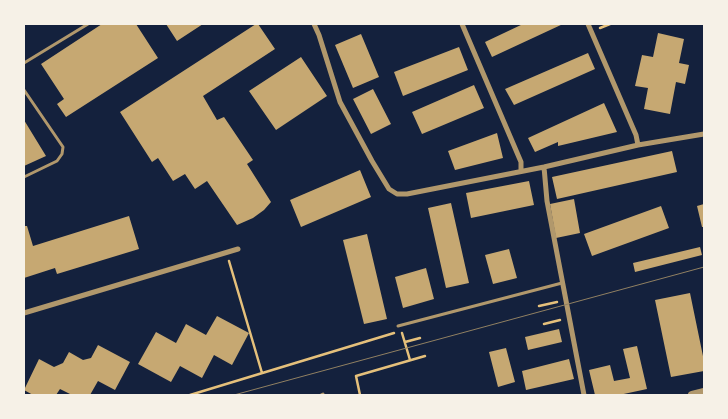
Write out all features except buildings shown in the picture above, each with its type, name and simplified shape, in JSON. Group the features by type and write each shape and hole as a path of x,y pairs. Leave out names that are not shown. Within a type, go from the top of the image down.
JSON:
{"street":[{"path":"314,24 340,102 389,189 397,194 407,194 544,167 638,145 704,134"},
{"path":"462,24 521,162 521,171"},
{"path":"588,24 636,135 638,145"},
{"path":"544,167 547,201 584,395"},
{"path":"24,313 238,249"},
{"path":"692,395 702,393"}],"lane":[{"path":"24,63 88,24"},
{"path":"24,90 63,147 62,154 57,161 24,177"},
{"path":"398,326 562,283"}],"path":[{"path":"226,252 263,373"},
{"path":"539,306 556,301"},
{"path":"544,324 560,321"},
{"path":"190,395 400,331 402,332 410,360"},
{"path":"405,342 420,338"},
{"path":"360,395 356,376 425,356"}],"tram line":[{"path":"234,395 704,267"}]}
